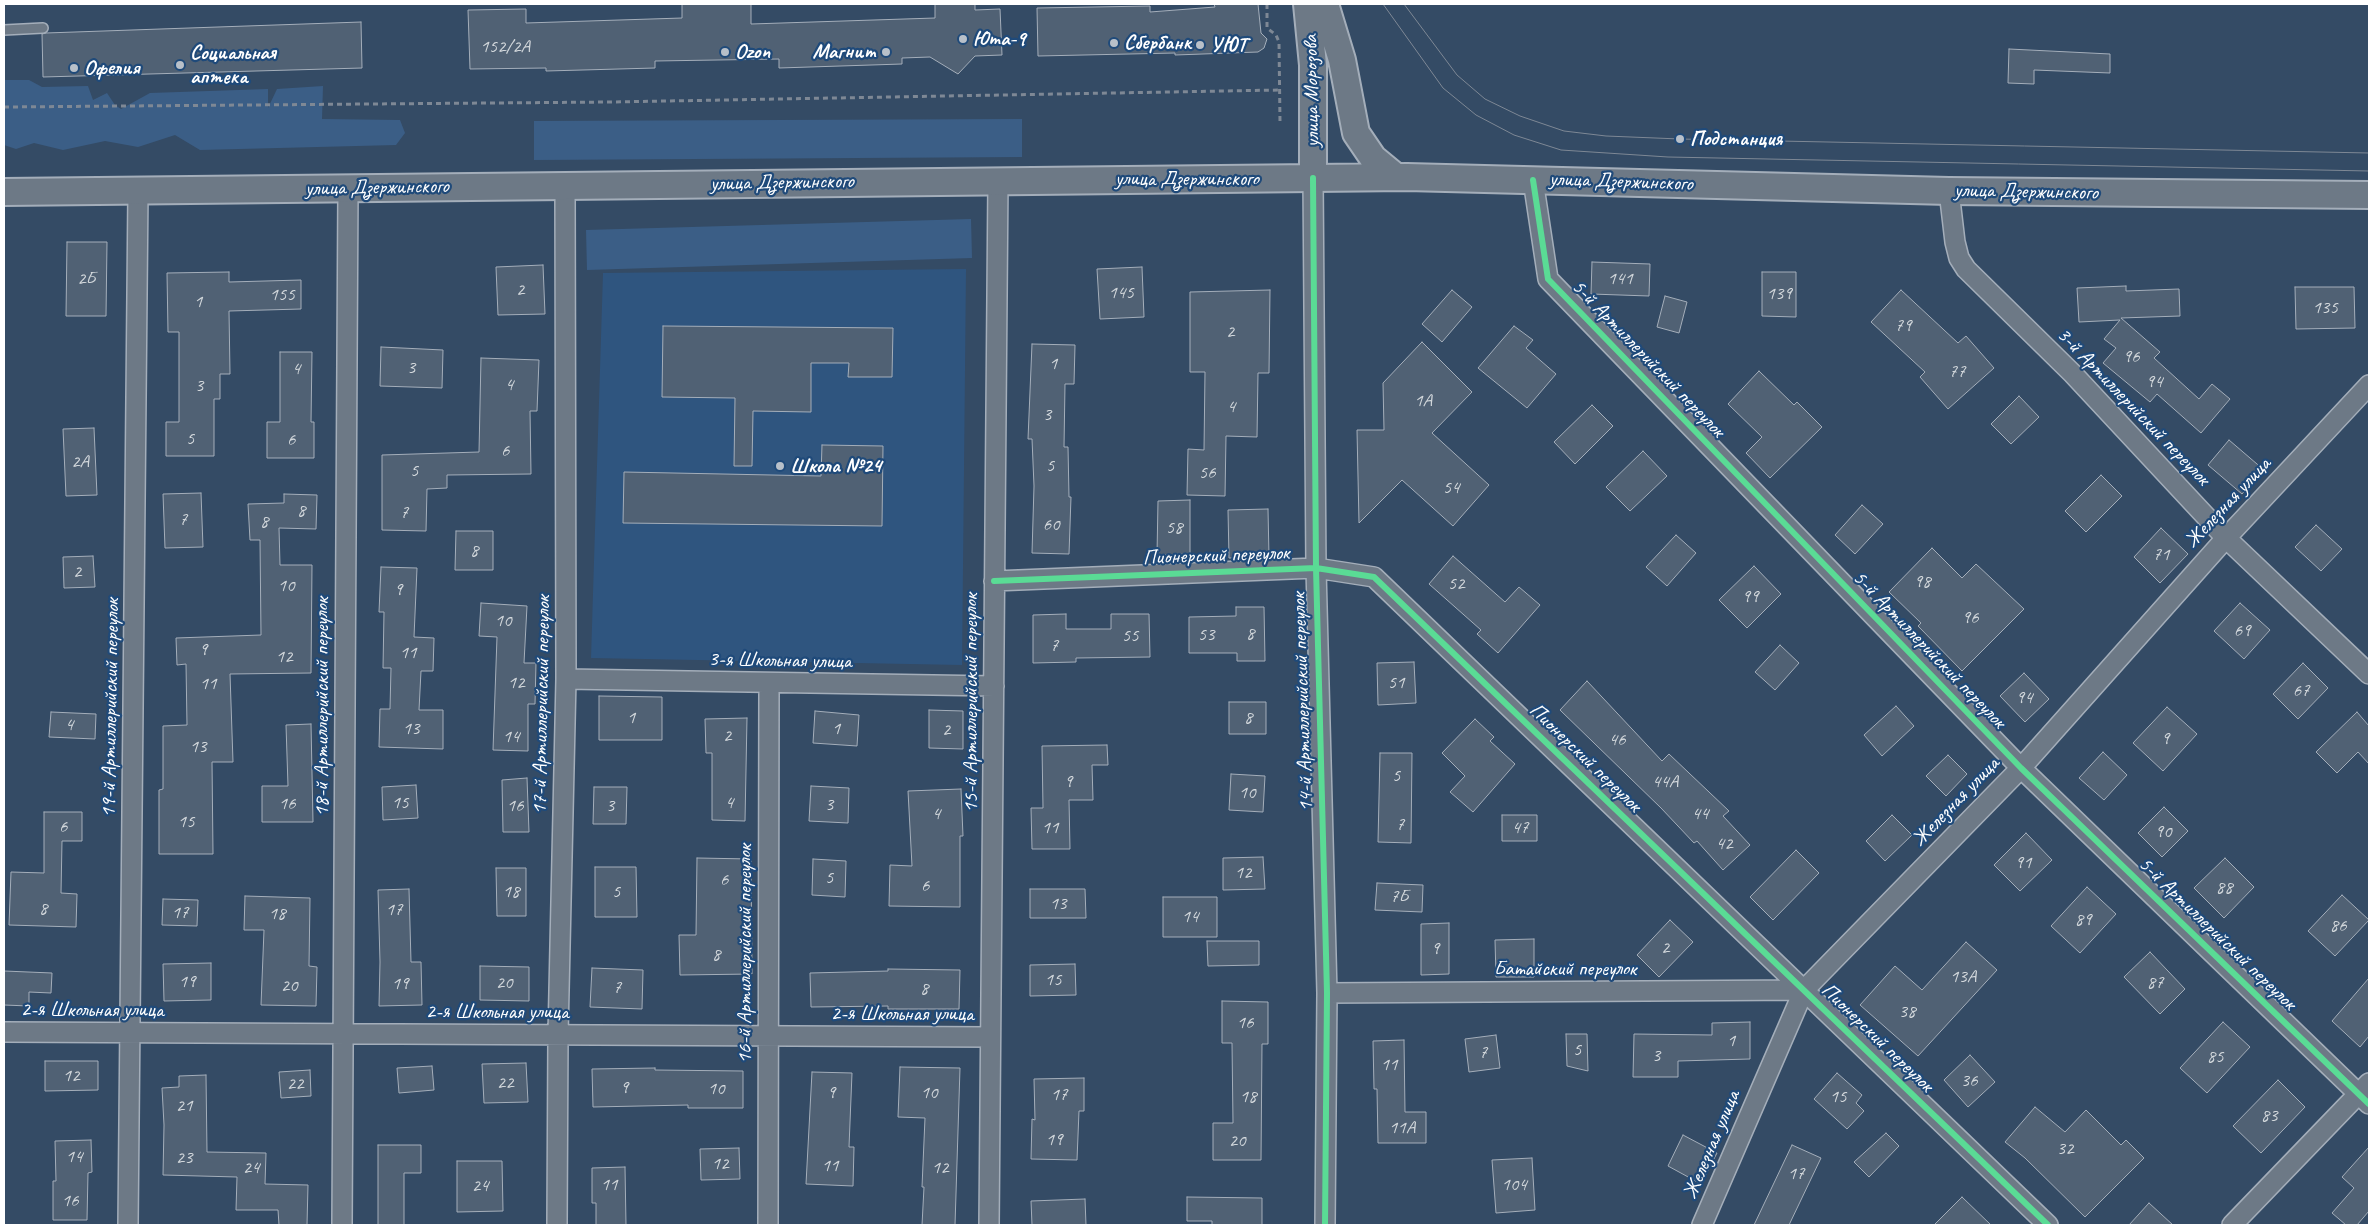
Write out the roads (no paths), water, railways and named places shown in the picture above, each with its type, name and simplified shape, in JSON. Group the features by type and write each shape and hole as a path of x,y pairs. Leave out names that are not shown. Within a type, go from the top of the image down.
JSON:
{"main road":[{"name":"улица Морозова","path":"1308,4 1313,65 1313,178"},
{"path":"1325,4 1342,60 1356,133 1373,158 1396,177"},
{"name":"улица Дзержинского","path":"4,192 1396,177 1949,191 2369,195"}],"street":[{"name":"14-й Артиллерийский переулок","path":"1313,178 1316,568 1327,993 1325,1225"},
{"name":"15-й Артиллерийский переулок","path":"989,1225 998,180"},
{"name":"5-й Артиллерийский переулок","path":"1534,180 1548,279 2021,768 2366,1093"},
{"name":"17-й Артиллерийский переулок","path":"557,1225 558,1035 566,679 565,186"},
{"name":"18-й Артиллерийский переулок","path":"342,1225 348,188"},
{"name":"19-й Артиллерийский переулок","path":"128,1225 138,191"},
{"name":"3-й Артиллерийский переулок","path":"1949,191 1955,242 1959,258 1966,269 2074,374 2226,538 2369,674"},
{"name":"Железная улица","path":"1702,1225 1804,990 2021,768 2226,538 2369,385"},
{"name":"Пионерский переулок","path":"994,580 1316,568 1374,577 2048,1225"},
{"name":"3-я Школьная улица","path":"566,679 994,686"},
{"name":"16-й Артиллерийский переулок","path":"768,1225 769,683"},
{"name":"Батайский переулок","path":"1327,993 1804,990"},
{"name":"2-я Школьная улица","path":"4,1032 990,1037"},
{"path":"2232,1225 2366,1093"}],"lane":[{"path":"4,30 43,28"}],"tram line":[{"path":"1383,4 1443,88 1476,115 1514,135 1561,150 1668,157 2369,171"},
{"path":"1404,4 1457,75 1485,99 1520,116 1564,131 1606,136 1680,139 2369,153"}],"place":[{"name":"Юта-9","path":"963,39"},
{"name":"Сбербанк","path":"1114,43"},
{"name":"УЮТ","path":"1200,45"},
{"name":"Ozon","path":"725,52"},
{"name":"Магнит","path":"886,52"},
{"name":"Социальная аптека","path":"180,65"},
{"name":"Офелия","path":"74,68"},
{"name":"Подстанция","path":"1680,139"},
{"name":"Школа №24","path":"780,466"}]}
